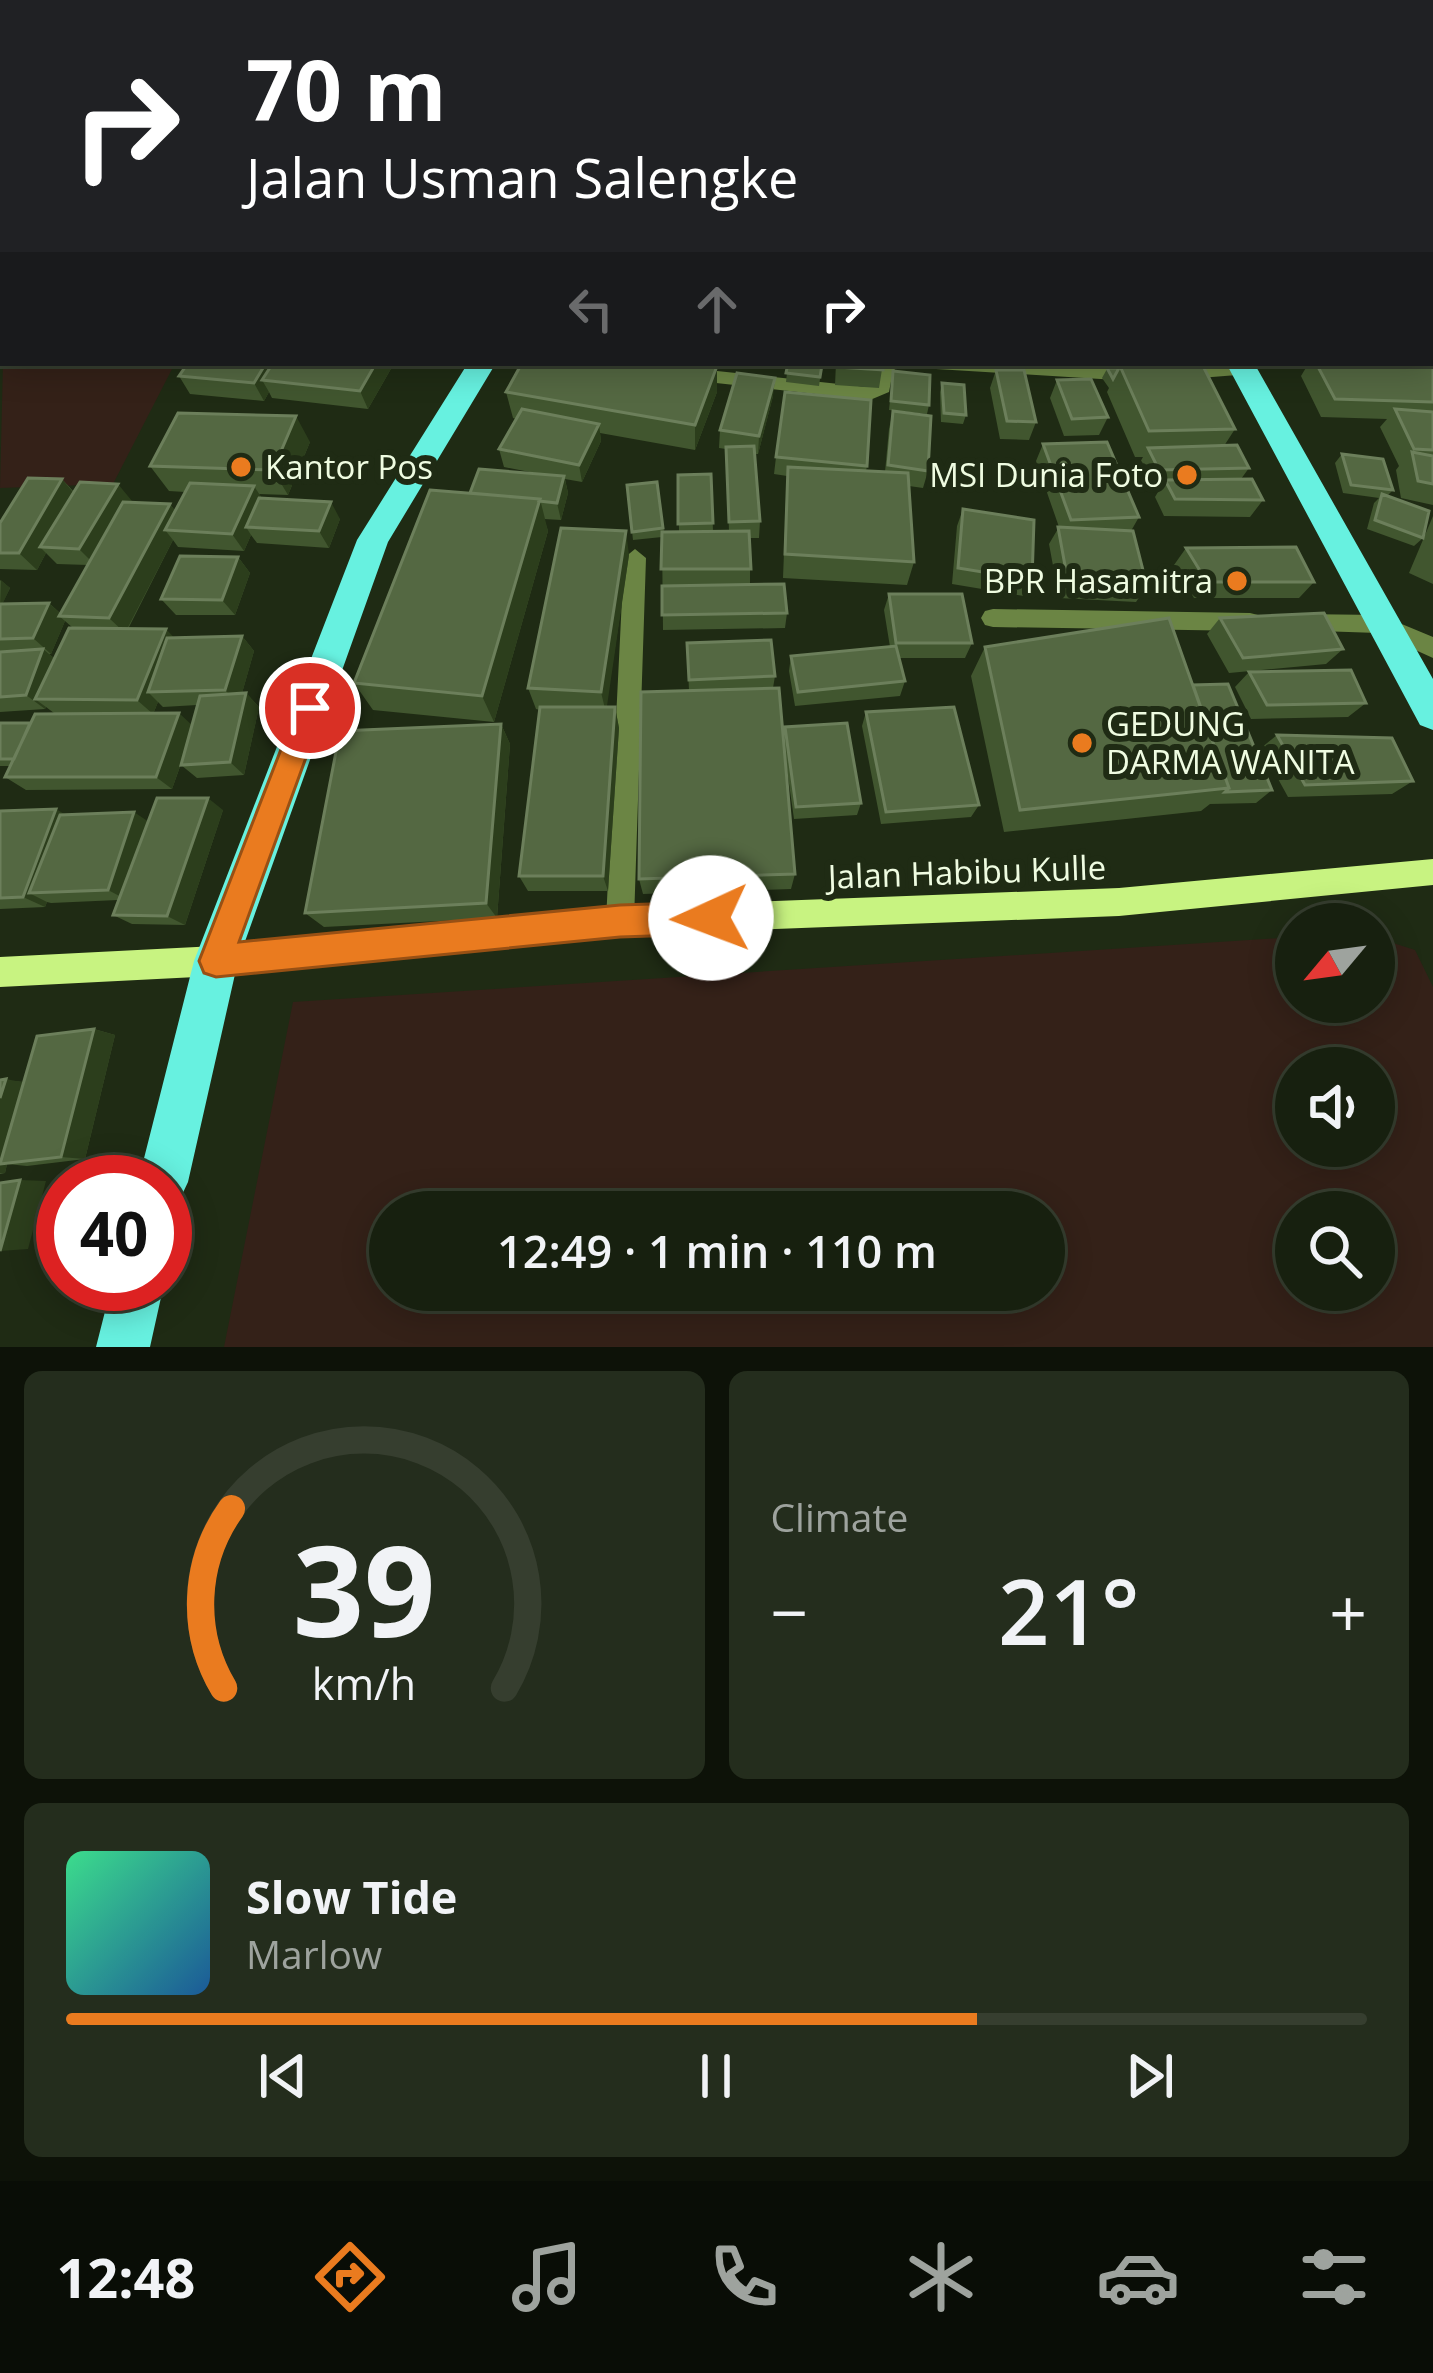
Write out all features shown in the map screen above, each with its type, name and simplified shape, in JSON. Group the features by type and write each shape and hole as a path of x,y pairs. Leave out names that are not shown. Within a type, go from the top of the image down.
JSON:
{"highway":[{"path":"169,1155 216,961 374,540 480,366"},
{"path":"1241,367 1433,714"},
{"path":"123,1347 132,1311"}],"street":[{"path":"664,371 858,394 882,387 887,366"},
{"path":"975,366 1080,374 1241,367"},
{"path":"620,921 635,558"},
{"path":"993,618 1380,624 1433,648"},
{"name":"Jalan Habibu Kulle","path":"0,971 216,961 620,921 1119,902 1433,872"}],"shaded area":[{"path":"3,366 172,369 113,484 0,488"},
{"path":"1275,938 1275,1023 1395,1023 1395,944 1415,950 1433,987 1433,1347 224,1347 293,1002"}],"building":[{"path":"186,366 264,366 254,383 179,376"},
{"path":"271,366 374,366 360,391 262,380"},
{"path":"520,366 717,366 695,425 506,392"},
{"path":"787,366 822,366 820,377 786,373"},
{"path":"883,366 883,370 838,367"},
{"path":"1120,366 1203,366 1235,429 1149,431"},
{"path":"1318,366 1433,368 1433,402 1335,399"},
{"path":"996,370 1024,370 1036,422 1007,421"},
{"path":"893,371 930,375 929,405 891,401"},
{"path":"737,373 775,378 759,436 720,430"},
{"path":"1091,379 1108,417 1072,419 1057,380"},
{"path":"942,383 964,385 966,415 944,413"},
{"path":"785,392 871,400 867,466 776,457"},
{"path":"522,409 599,424 579,465 499,449"},
{"path":"1395,409 1433,412 1433,450 1414,449"},
{"path":"893,411 931,416 928,471 888,465"},
{"path":"178,413 296,416 273,470 150,466"},
{"path":"1107,442 1139,517 1071,520 1043,444"},
{"path":"1237,445 1249,468 1159,470 1148,448"},
{"path":"754,446 760,521 729,522 726,447"},
{"path":"1412,452 1433,456 1433,484 1418,481"},
{"path":"1342,454 1383,459 1393,490 1351,485"},
{"path":"788,467 908,473 914,562 785,554"},
{"path":"479,469 564,476 557,503 470,493"},
{"path":"711,474 713,523 678,524 678,475"},
{"path":"28,478 62,479 19,553 0,553 0,523"},
{"path":"1252,479 1263,500 1175,499 1165,480"},
{"path":"80,482 118,484 79,549 40,547"},
{"path":"657,482 663,528 632,532 627,485"},
{"path":"190,483 254,486 232,534 165,530"},
{"path":"430,490 540,499 482,696 354,683"},
{"path":"1382,494 1429,511 1423,538 1375,520"},
{"path":"259,498 331,502 319,531 246,527"},
{"path":"123,502 170,504 109,618 59,616"},
{"path":"963,509 1034,520 1032,580 958,568"},
{"path":"1058,527 1133,531 1147,586 1068,582"},
{"path":"561,528 626,531 601,692 528,688"},
{"path":"749,531 751,569 661,569 662,532"},
{"path":"1296,547 1314,582 1207,582 1186,548"},
{"path":"180,556 238,557 222,600 161,599"},
{"path":"784,584 787,613 662,615 662,586"},
{"path":"889,594 962,594 972,643 896,643"},
{"path":"49,603 33,638 0,639 0,604"},
{"path":"1324,613 1343,649 1243,658 1220,618"},
{"name":"GEDUNG DARMA WANITA","path":"1169,618 1229,788 1020,810 985,647"},
{"path":"69,628 166,629 137,700 35,699"},
{"path":"242,636 225,690 148,692 167,638"},
{"path":"771,640 775,676 689,680 687,643"},
{"path":"896,646 905,681 798,692 791,656"},
{"path":"43,649 26,695 0,697 0,652"},
{"path":"1351,670 1366,703 1267,705 1249,672"},
{"path":"1228,684 1272,790 1225,792 1229,788 1193,685"},
{"path":"779,688 795,874 639,879 641,692"},
{"path":"246,693 230,762 181,765 200,696"},
{"path":"540,707 615,707 603,876 519,876"},
{"path":"954,707 979,805 886,812 866,712"},
{"path":"179,713 156,777 5,777 35,714"},
{"path":"0,723 30,723 14,759 0,759"},
{"path":"847,723 861,803 796,807 785,727"},
{"path":"501,724 486,903 305,913 340,731"},
{"path":"1277,735 1392,738 1413,781 1305,785"},
{"path":"157,798 208,798 167,916 113,915"},
{"path":"56,809 23,897 0,898 0,811"},
{"path":"134,812 108,890 29,893 60,815"},
{"path":"94,1029 62,1155 36,1155 36,1160 0,1164 37,1036"},
{"path":"20,1180 0,1251 0,1183"}],"place":[{"name":"Kantor Pos","path":"241,467"},
{"name":"MSI Dunia Foto","path":"1187,475"},
{"name":"BPR Hasamitra","path":"1237,581"},
{"name":"GEDUNG DARMA WANITA","path":"1082,743"}],"route":[{"path":"310,708 216,961 620,921 711,918"}]}
